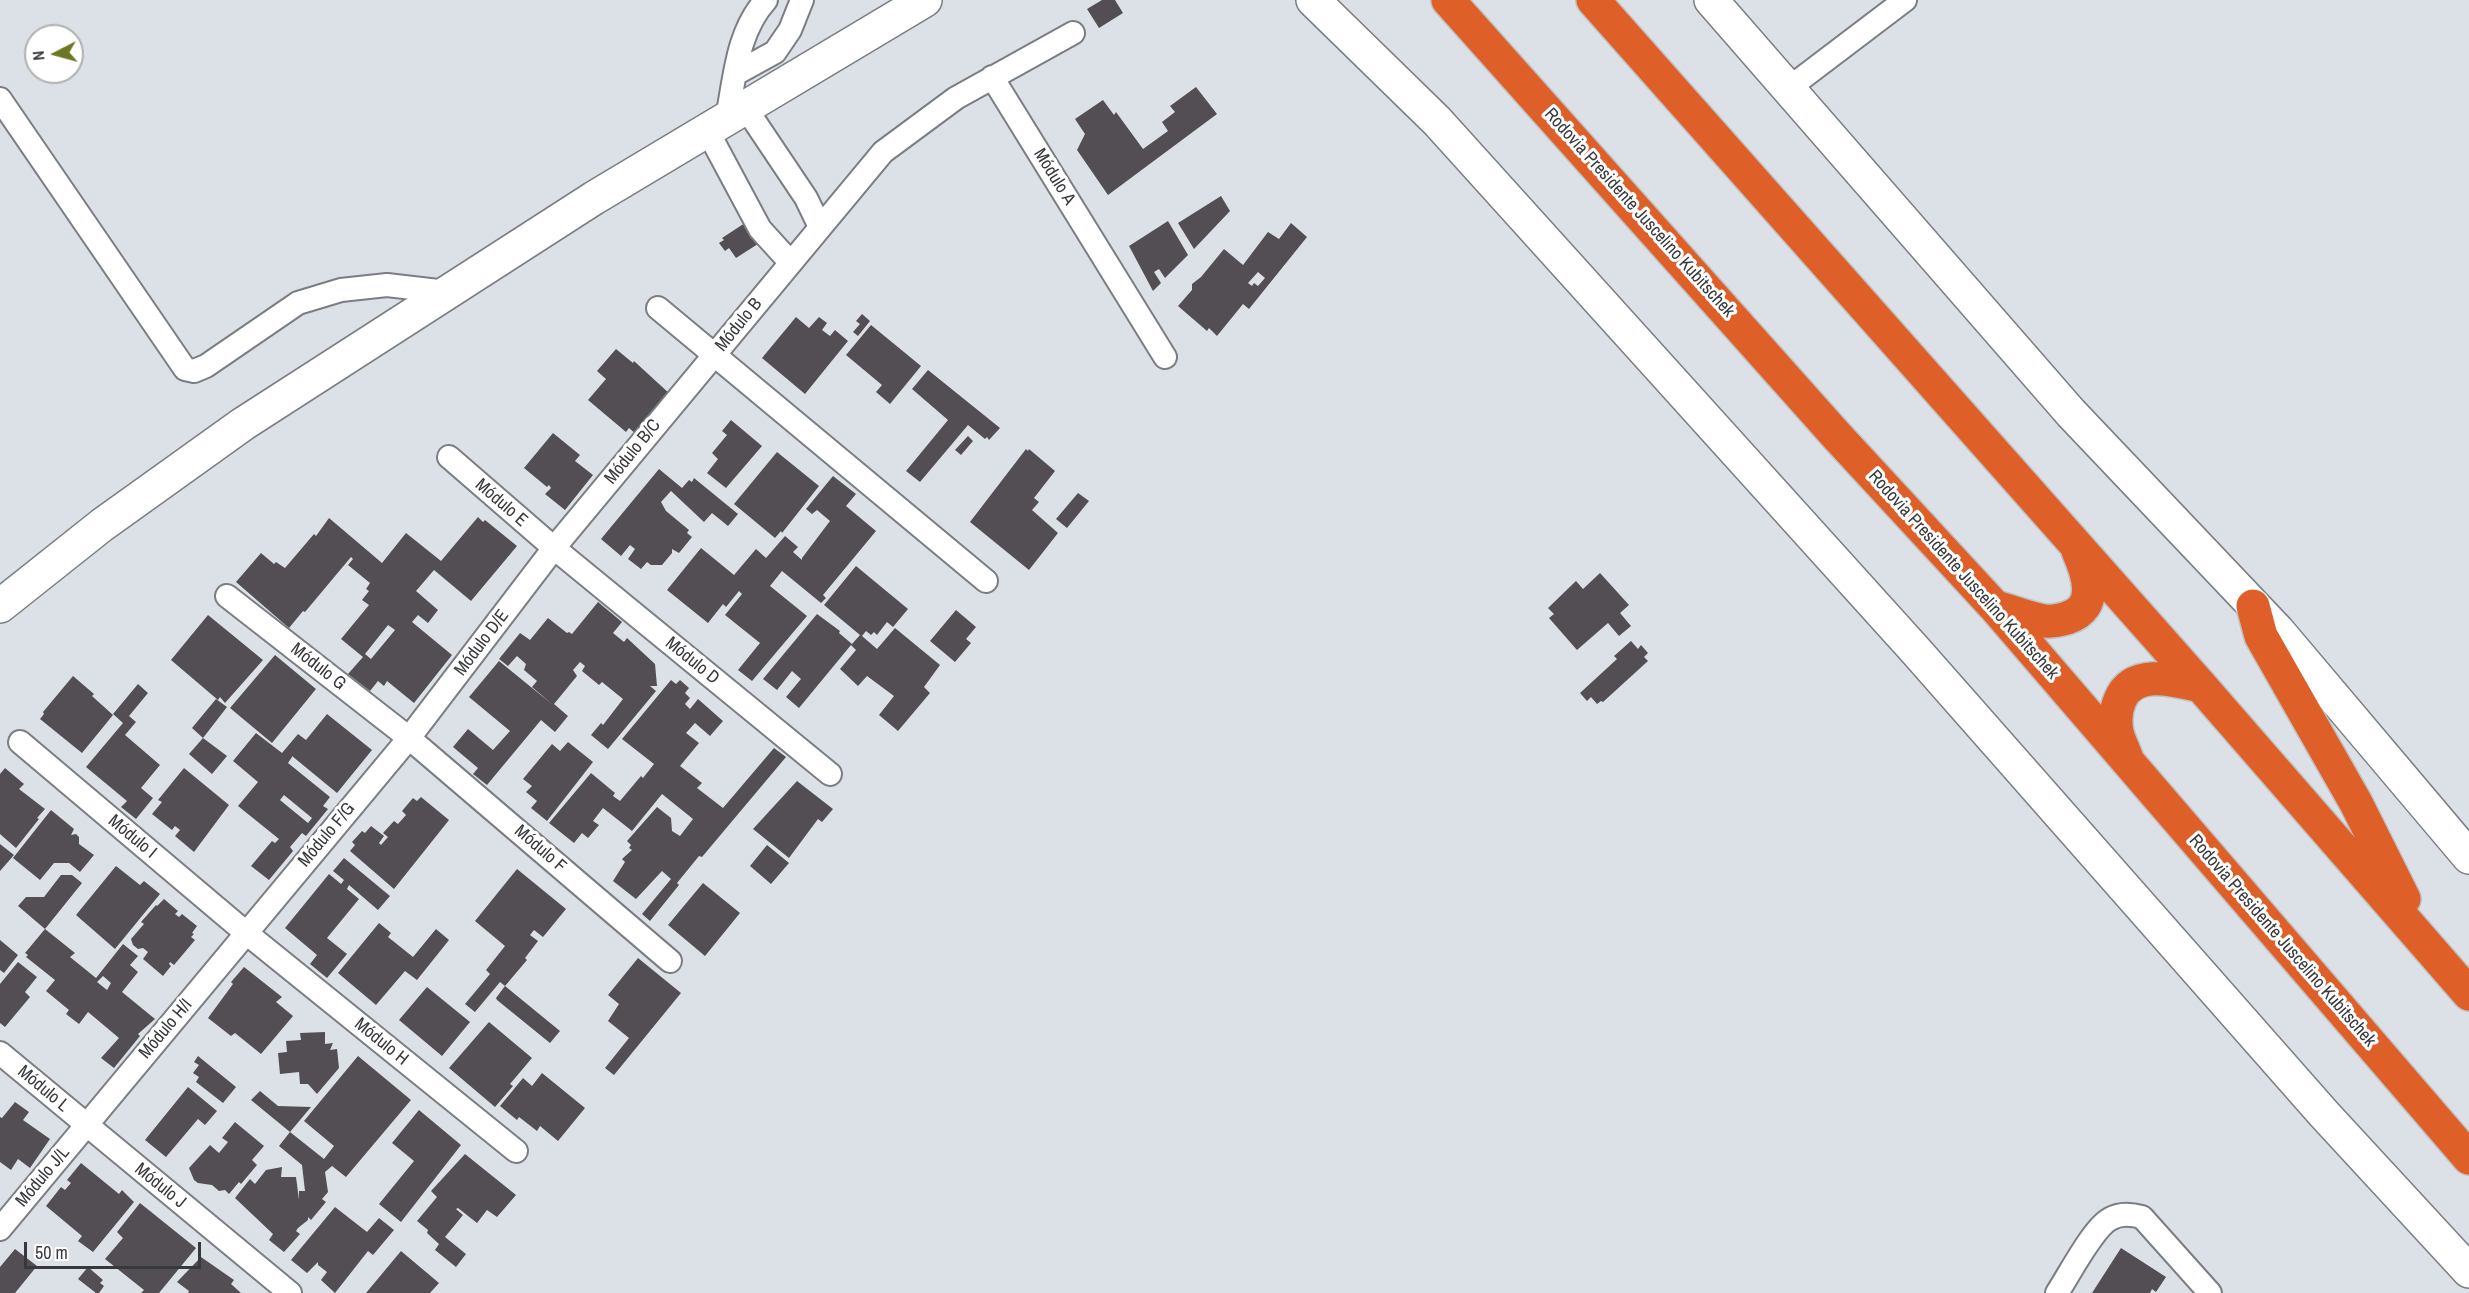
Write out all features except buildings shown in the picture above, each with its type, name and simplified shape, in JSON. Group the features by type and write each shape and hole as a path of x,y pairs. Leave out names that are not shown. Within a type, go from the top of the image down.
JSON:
{"highway":[{"name":"Rodovia Presidente Juscelino Kubitschek","path":"1448,0 1836,435 1995,607 2469,1158"},
{"path":"1593,0 2201,686 2469,994"},
{"path":"1995,607 2044,621 2058,621 2081,611 2089,597 2089,584 2087,571 2076,546"},
{"path":"2253,606 2261,636 2356,803 2424,941"},
{"path":"2130,766 2117,731 2117,709 2124,691 2140,681 2156,679 2201,686"}],"main road":[{"path":"0,606 102,525 234,430 594,198 925,0"},
{"path":"1313,0 1437,121 1916,651 2316,1105 2469,1270"},
{"path":"1712,0 2071,413 2278,631 2469,857"}],"street":[{"path":"766,0 749,22 739,51 726,118 760,229 790,262"},
{"path":"735,74 775,52 790,30 802,0"},
{"path":"1789,88 1905,0"},
{"path":"992,76 1073,33"},
{"name":"Módulo B","path":"986,581 713,355 883,152 956,98 992,76"},
{"name":"Módulo A","path":"992,76 1165,357"},
{"path":"0,99 185,369 194,371 207,366 298,303 341,290 387,285 447,292"},
{"path":"726,118 806,198 820,227"},
{"path":"658,308 713,355"},
{"name":"Módulo B/C","path":"554,548 713,355"},
{"name":"Módulo E","path":"449,457 554,548"},
{"name":"Módulo D/E","path":"410,738 554,548"},
{"name":"Módulo D","path":"554,548 830,774"},
{"name":"Módulo G","path":"227,596 410,738"},
{"name":"Módulo F/G","path":"245,933 410,738"},
{"name":"Módulo F","path":"410,738 670,961"},
{"name":"Módulo I","path":"20,742 245,933"},
{"name":"Módulo H/I","path":"86,1125 245,933"},
{"name":"Módulo H","path":"245,933 516,1151"},
{"name":"Módulo L","path":"0,1053 86,1125"},
{"name":"Módulo J/L","path":"0,1229 86,1125"},
{"name":"Módulo J","path":"86,1125 290,1293"},
{"path":"2057,1293 2100,1227 2109,1219 2131,1214 2142,1217 2210,1293"}]}
